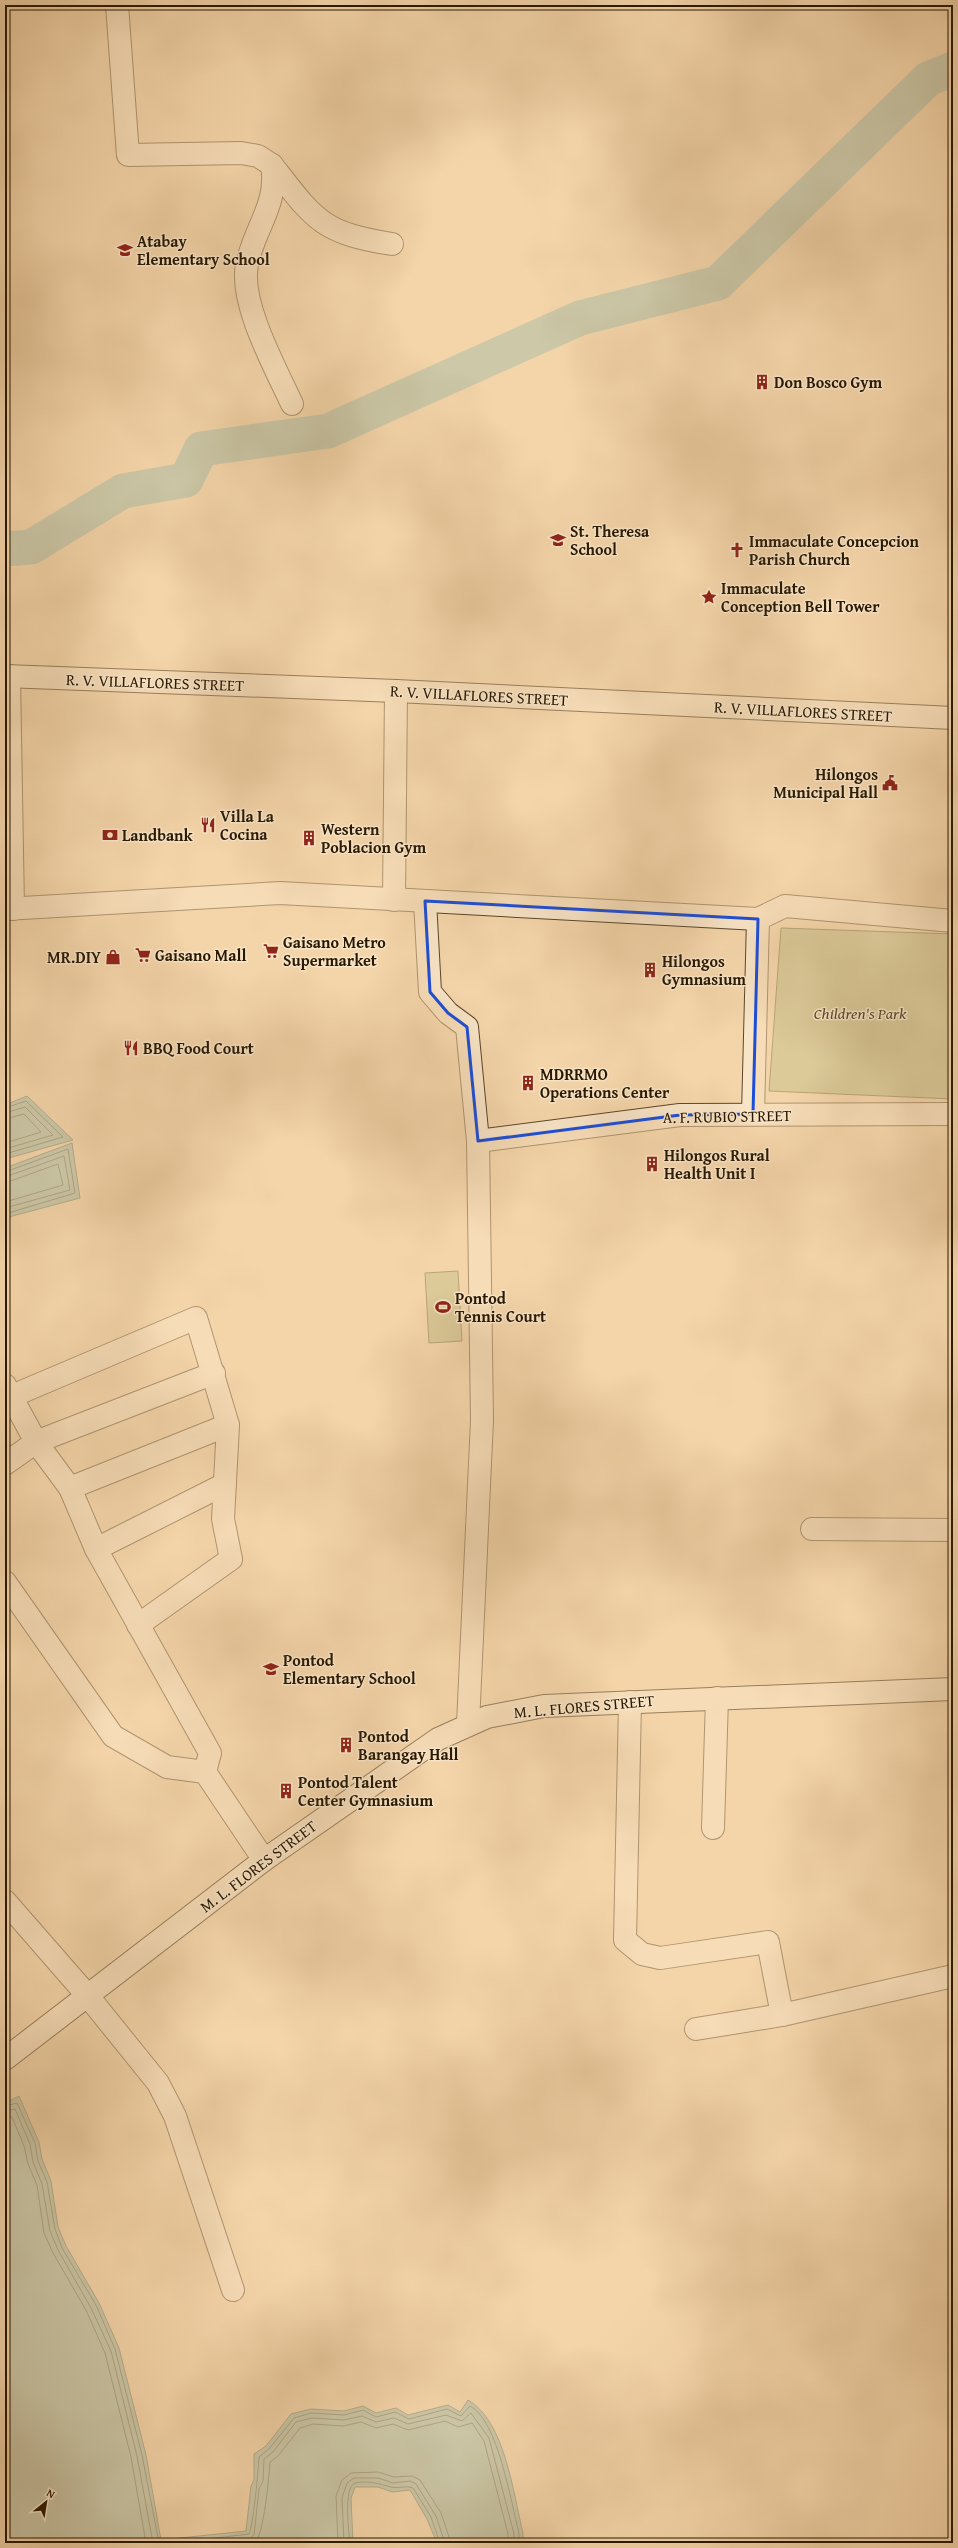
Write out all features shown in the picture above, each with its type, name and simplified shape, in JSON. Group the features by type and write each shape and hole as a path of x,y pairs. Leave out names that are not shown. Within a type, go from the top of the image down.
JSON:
{"street":[{"path":"117,5 128,155 241,153 258,156 272,165 313,216 327,226 359,239 392,244"},
{"path":"272,165 274,178 271,201 250,253 246,276 248,292 262,339 292,404"},
{"path":"7,676 9,909 280,893 758,919 785,906 953,921"},
{"name":"R. V. VILLAFLORES STREET","path":"7,676 396,691 953,718"},
{"path":"394,900 396,691"},
{"path":"425,901 430,992 448,1013 467,1027 478,1141 482,1420 468,1724"},
{"path":"753,1114 758,919"},
{"name":"A. F. RUBIO STREET","path":"478,1141 680,1115 953,1114"},
{"path":"138,1625 231,1559 223,1520 228,1426 214,1374 196,1318 7,1394 36,1442 70,1488 96,1549 138,1625 210,1754 205,1772"},
{"path":"5,1464 36,1442 214,1374"},
{"path":"70,1488 228,1426"},
{"path":"96,1549 225,1484"},
{"path":"812,1529 953,1530"},
{"path":"5,1582 113,1736 168,1767 205,1772 264,1860"},
{"name":"M. L. FLORES STREET","path":"5,2059 264,1860 421,1751 468,1724 487,1717 544,1706 953,1689"},
{"path":"714,1828 717,1698"},
{"path":"630,1702 625,1940 642,1954 660,1958 768,1942 782,2015"},
{"path":"5,1902 87,1995 158,2082 175,2116 232,2290"},
{"path":"696,2029 782,2015 953,1976"}],"highlighted area":[{"path":"425,901 758,919 753,1114 680,1115 478,1141 467,1027 448,1013 430,992"}],"green space":[{"name":"Children's Park","path":"781,928 953,934 953,1099 769,1091"},
{"name":"Pontod Tennis Court","path":"458,1271 462,1341 429,1343 425,1273"}],"water":[{"path":"27,1096 73,1140 5,1159 5,1105"},
{"path":"72,1143 80,1198 5,1218 5,1168"},
{"path":"19,2096 39,2142 42,2159 51,2181 58,2227 66,2246 99,2303 119,2348 146,2455 161,2540 246,2531 251,2486 254,2480 254,2454 266,2446 291,2414 311,2409 344,2411 363,2406 376,2413 396,2408 408,2415 448,2405 460,2412 468,2400 481,2410 491,2424 506,2459 523,2533 523,2543 437,2543 427,2519 410,2490 392,2492 378,2487 355,2487 351,2498 353,2543 5,2543 5,2103"}],"waterway":[{"path":"5,549 31,547 123,491 186,480 201,449 328,431 580,318 718,283 928,79 953,69"}],"place":[{"name":"Atabay Elementary School","path":"125,250"},
{"name":"Don Bosco Gym","path":"762,382"},
{"name":"St. Theresa School","path":"558,540"},
{"name":"Immaculate Concepcion Parish Church","path":"737,550"},
{"name":"Immaculate Conception Bell Tower","path":"709,597"},
{"name":"Hilongos Municipal Hall","path":"890,783"},
{"name":"Villa La Cocina","path":"208,825"},
{"name":"Landbank","path":"110,835"},
{"name":"Western Poblacion Gym","path":"309,838"},
{"name":"Gaisano Metro Supermarket","path":"271,951"},
{"name":"Gaisano Mall","path":"143,955"},
{"name":"MR.DIY","path":"113,957"},
{"name":"Hilongos Gymnasium","path":"650,970"},
{"name":"BBQ Food Court","path":"131,1048"},
{"name":"MDRRMO Operations Center","path":"528,1083"},
{"name":"Hilongos Rural Health Unit Ⅰ","path":"652,1164"},
{"name":"Pontod Tennis Court","path":"443,1307"},
{"name":"Pontod Elementary School","path":"271,1669"},
{"name":"Pontod Barangay Hall","path":"346,1745"},
{"name":"Pontod Talent Center Gymnasium","path":"286,1791"}]}
